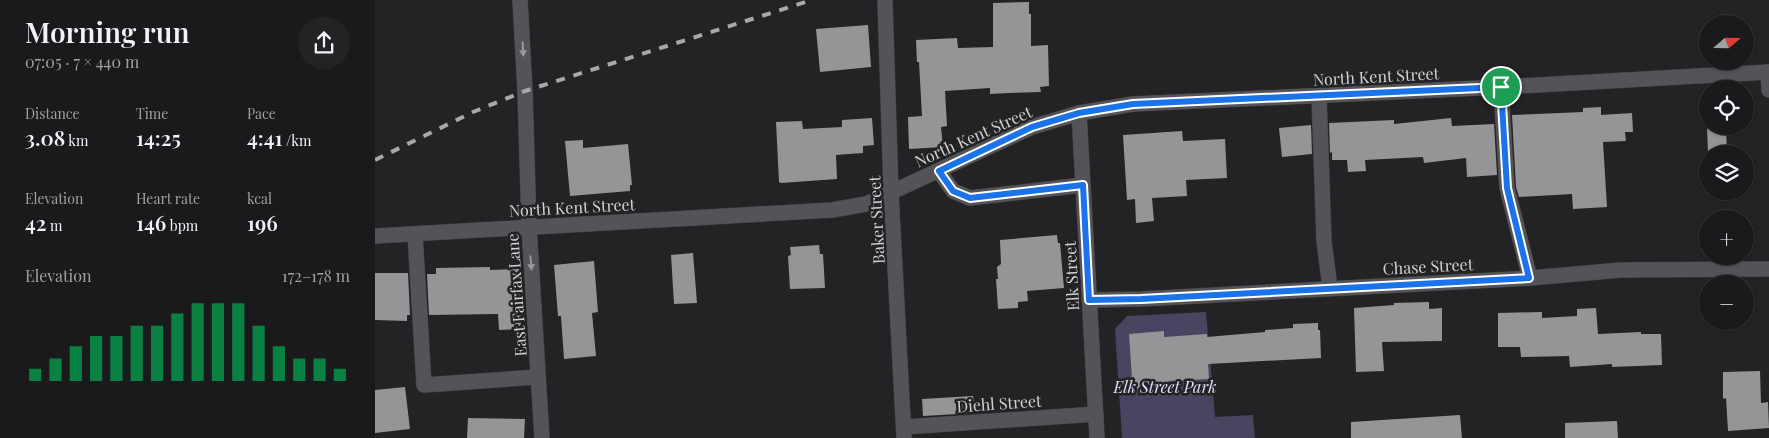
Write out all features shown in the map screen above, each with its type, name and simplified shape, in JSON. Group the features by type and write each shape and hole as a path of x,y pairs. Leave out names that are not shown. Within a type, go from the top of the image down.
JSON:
{"street":[{"name":"East Fairfax Lane","path":"520,0 529,227 542,438"},
{"name":"Baker Street","path":"885,0 891,192 904,433"},
{"name":"North Kent Street","path":"375,236 832,210 866,204 1032,127 1079,113 1133,104 1501,87 1768,72"},
{"path":"1768,72 1769,90"},
{"path":"1501,87 1507,188 1529,278"},
{"path":"1319,96 1324,241 1330,288"},
{"name":"Elk Street","path":"1079,113 1097,438"},
{"path":"939,171 953,191 970,198 1083,185"},
{"path":"415,234 424,385 538,377"},
{"name":"Chase Street","path":"1089,300 1141,299 1529,278 1621,270 1769,269"},
{"name":"Diehl Street","path":"904,433 1096,414"}],"green space":[{"name":"Elk Street Park","path":"1206,312 1215,417 1253,415 1255,438 1122,438 1115,329 1127,316"}],"building":[{"path":"1029,2 1031,46 1048,45 1049,86 1040,87 1041,92 990,94 990,88 945,91 947,126 941,127 943,147 909,149 908,117 922,116 916,40 957,38 958,48 993,47 993,3"},
{"path":"868,25 871,67 820,72 816,29"},
{"path":"1601,107 1601,115 1632,113 1633,132 1625,132 1626,141 1603,142 1607,207 1573,209 1572,194 1519,197 1516,187 1512,115 1583,112 1583,108"},
{"path":"872,118 874,145 863,146 863,153 836,155 837,179 779,182 776,122 802,121 803,129 842,127 842,120"},
{"path":"1451,118 1452,126 1494,124 1497,175 1467,177 1466,158 1424,163 1423,157 1365,160 1366,171 1348,172 1347,160 1332,160 1329,123 1394,120 1394,124"},
{"path":"1311,125 1312,154 1282,157 1279,128"},
{"path":"1182,131 1183,141 1225,139 1227,178 1186,180 1187,196 1152,198 1154,221 1136,223 1135,199 1127,200 1123,135"},
{"path":"1707,135 1726,135 1727,145 1708,145"},
{"path":"583,140 583,148 628,144 632,185 630,185 630,191 570,196 565,141"},
{"path":"1057,235 1058,243 1060,243 1064,288 1027,291 1028,301 1018,302 1018,308 998,309 996,279 998,279 997,267 1001,264 1000,240"},
{"path":"819,245 820,254 823,254 825,288 790,289 788,256 791,255 790,247"},
{"path":"693,253 697,303 674,304 671,255"},
{"path":"594,261 598,312 592,313 596,356 564,359 561,316 558,316 554,265"},
{"path":"490,267 490,270 519,269 519,276 523,276 525,322 521,322 521,329 499,330 498,314 429,315 427,274 436,274 436,268"},
{"path":"375,273 408,273 410,315 407,315 407,321 375,320"},
{"path":"1429,302 1429,309 1442,308 1442,341 1382,342 1384,371 1356,372 1354,308 1394,305 1394,303"},
{"path":"1596,308 1598,334 1641,332 1641,334 1661,334 1662,365 1612,367 1612,364 1570,367 1569,356 1521,357 1520,347 1498,347 1498,313 1542,312 1542,318 1577,316 1577,309"},
{"path":"1318,323 1321,358 1208,364 1209,379 1168,381 1169,391 1133,394 1129,334 1164,331 1164,337 1207,334 1207,337 1265,332 1265,330 1293,328 1293,324"},
{"path":"1760,371 1761,403 1768,402 1769,428 1728,431 1726,398 1723,399 1723,372"},
{"path":"405,387 410,429 375,433 375,390"},
{"path":"973,396 975,413 923,416 922,399"},
{"path":"1460,415 1462,438 1351,438 1351,422"},
{"path":"468,418 525,419 524,438 467,438"},
{"path":"1617,421 1618,438 1565,438 1565,423"}],"railway":[{"path":"375,160 473,112 525,91 812,0"}],"route":[{"path":"1501,87 1507,188 1529,278 1141,299 1089,300 1083,185 970,198 953,191 939,171 1032,127 1079,113 1133,104 1501,87"}]}
